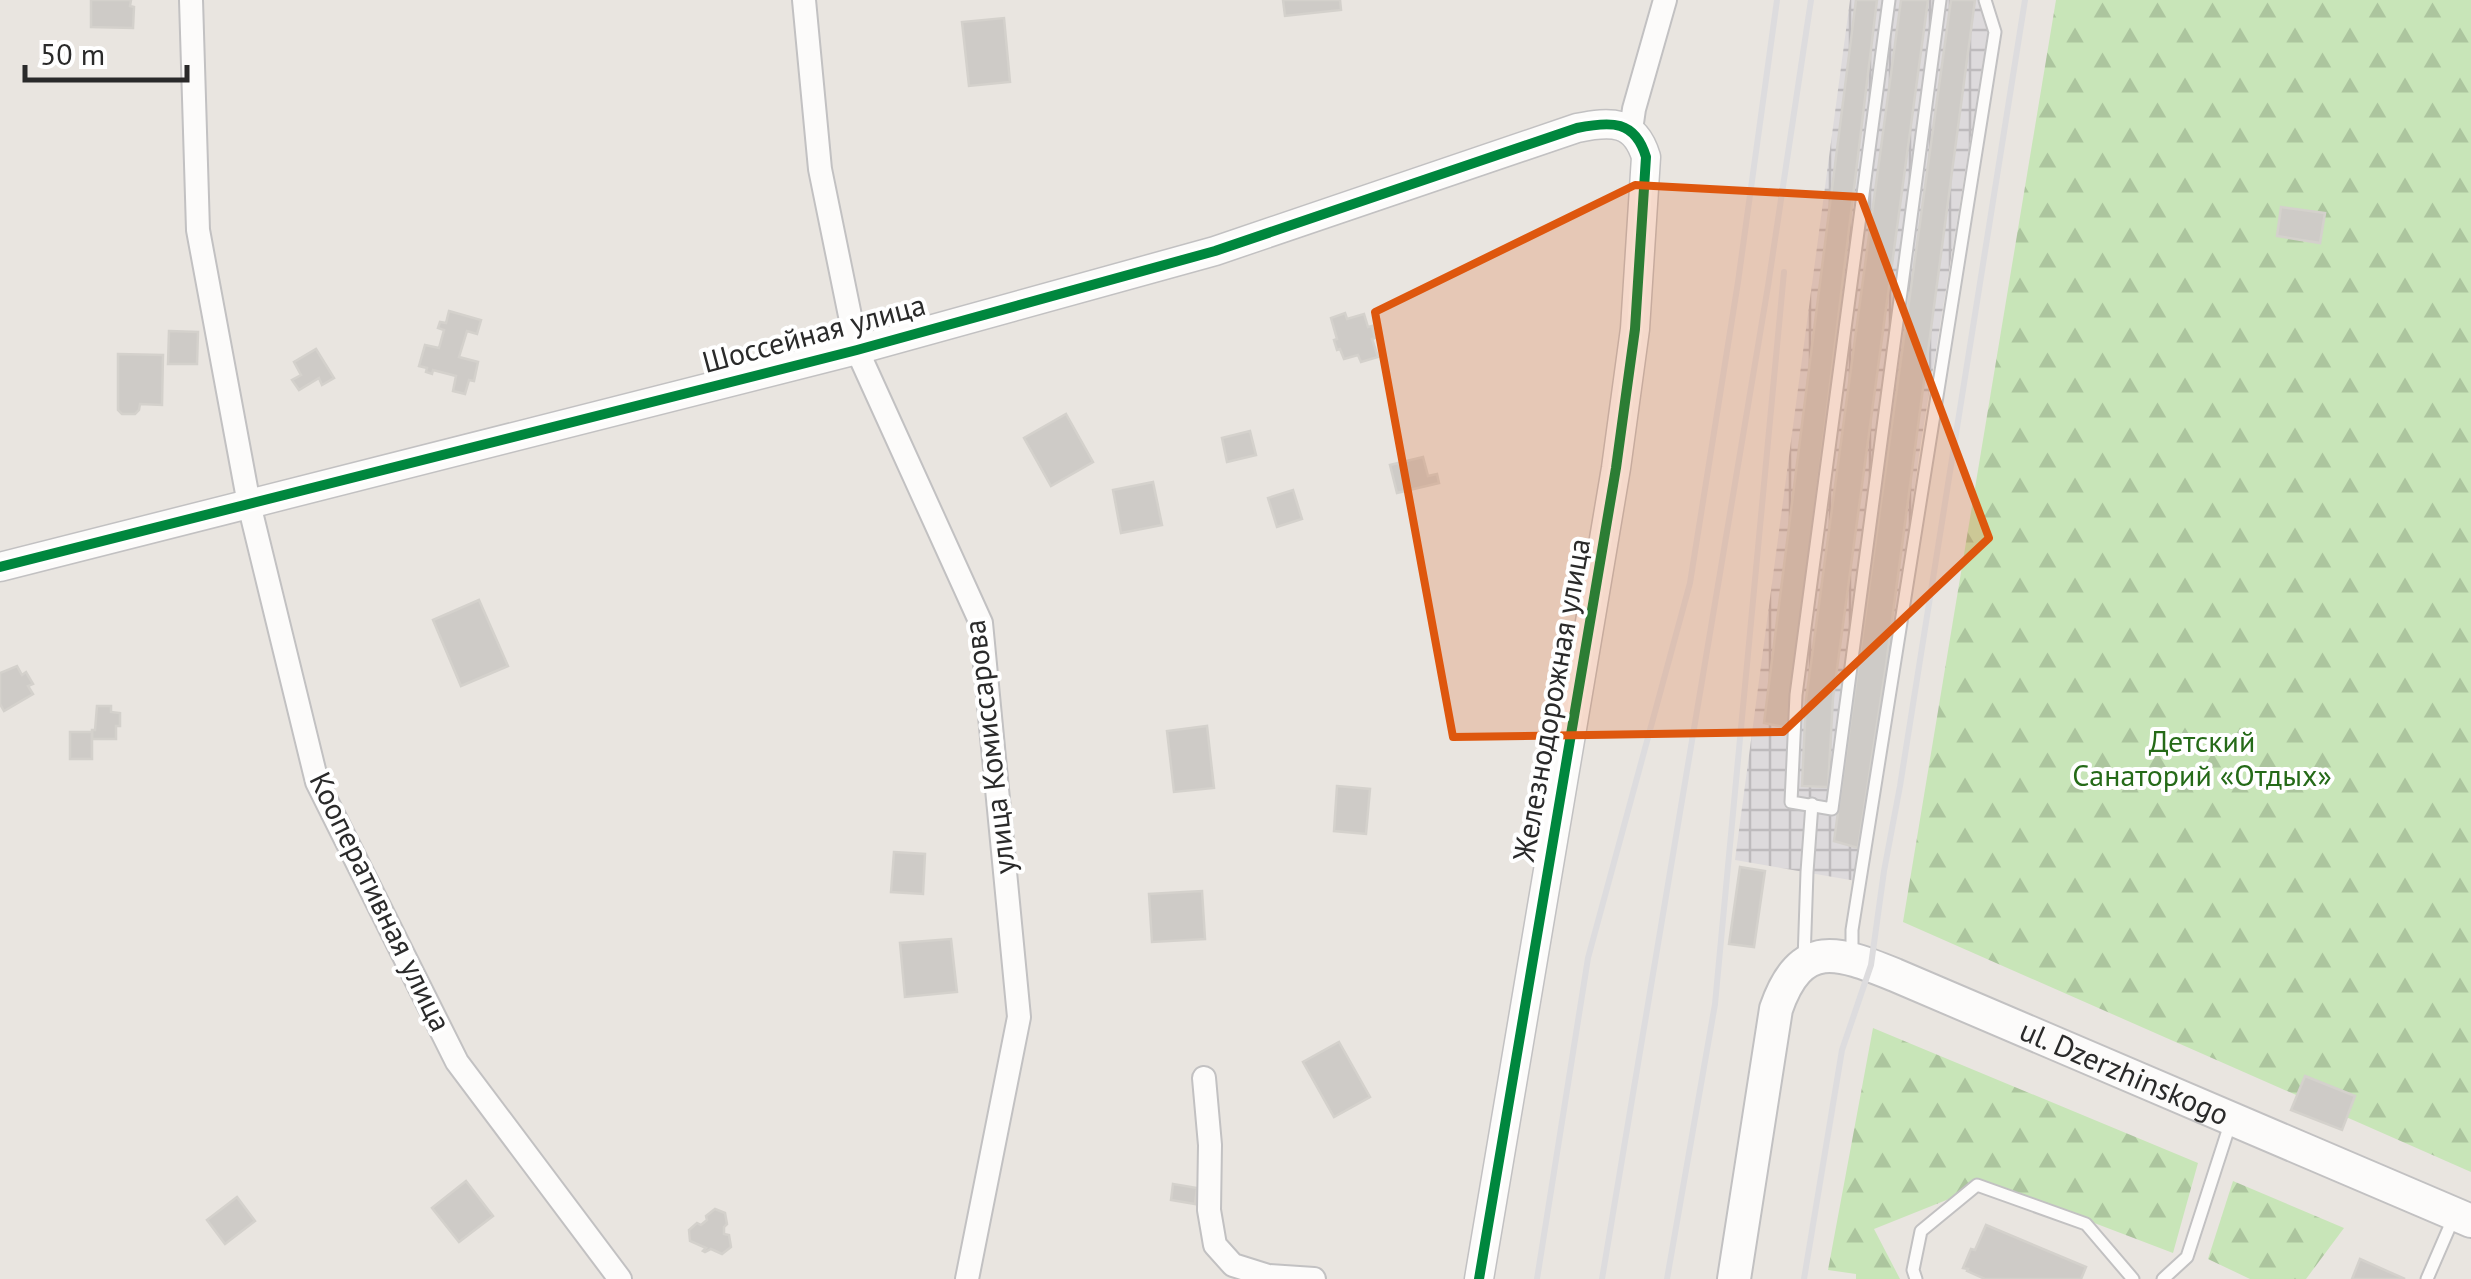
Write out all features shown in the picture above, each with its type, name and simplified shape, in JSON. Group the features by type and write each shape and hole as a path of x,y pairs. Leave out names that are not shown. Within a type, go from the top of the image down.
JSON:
{"main road":[{"name":"ul. Dzerzhinskogo","path":"1794,977 1834,954 1852,958 2463,1217"},
{"path":"1734,1279 1776,1010 1794,977"}],"street":[{"name":"Кооперативная улица","path":"191,0 198,230 250,504 317,782 457,1062 620,1279"},
{"name":"улица Комиссарова","path":"804,0 820,169 857,350 982,623 1019,1017 967,1279"},
{"path":"1631,130 1665,0"},
{"name":"Шоссейная улица","path":"0,567 857,350 1216,251 1578,128 1614,123 1631,130"},
{"name":"Железнодорожная улица","path":"1479,1279 1616,468 1633,346 1646,157 1642,143 1631,130"},
{"path":"1204,1078 1210,1145 1209,1210 1216,1245 1233,1265 1268,1276 1314,1279"}],"lane":[{"path":"1889,0 1796,695 1791,802 1832,808 1940,0"},
{"path":"1852,958 1852,930 1994,32 1984,0"},
{"path":"1794,977 1812,804"},
{"path":"2163,1279 2188,1257 2232,1118"},
{"path":"1916,1279 1913,1270 1921,1231 1977,1185 2086,1224 2133,1279"},
{"path":"2427,1279 2463,1217"}],"highlighted area":[{"path":"1635,185 1861,197 1989,538 1783,732 1453,737 1375,312"}],"shaded area":[{"path":"1850,0 1993,0 1919,455 1862,882 1735,860"}],"green space":[{"name":"Детский Санаторий «Отдых»","path":"2056,0 2471,0 2471,1172 1903,922"},
{"path":"1873,1028 2198,1163 2173,1253 1989,1183 1874,1229 1900,1279 1856,1279 1856,1274 1828,1270"},
{"path":"2233,1181 2344,1228 2306,1279 2250,1279 2208,1259"}],"building":[{"path":"91,0 131,0 133,28 91,27"},
{"path":"1283,0 1340,0 1341,10 1285,16"},
{"path":"1856,0 1877,0 1788,728 1764,723"},
{"path":"1901,0 1928,0 1833,698 1828,787 1802,786 1806,700"},
{"path":"1951,0 1975,0 1858,848 1834,841"},
{"path":"1004,18 1010,82 969,86 962,22"},
{"path":"2281,207 2325,213 2320,243 2277,236"},
{"path":"449,311 481,320 477,334 467,331 459,357 478,362 474,381 469,380 465,394 453,391 456,376 433,370 432,374 419,366 425,345 439,348 444,330 438,328 440,322 446,323"},
{"path":"1345,313 1347,319 1364,314 1368,327 1372,326 1378,357 1361,362 1358,355 1344,359 1337,350 1331,318"},
{"path":"169,331 198,332 197,364 168,364"},
{"path":"316,349 334,378 322,385 319,378 299,390 292,380 301,375 294,362"},
{"path":"118,354 163,355 162,405 140,404 135,414 118,410"},
{"path":"1066,414 1093,462 1051,486 1024,438"},
{"path":"1250,431 1256,455 1227,462 1222,438"},
{"path":"1423,457 1428,476 1437,474 1439,483 1397,493 1390,465"},
{"path":"1153,482 1162,525 1121,533 1113,490"},
{"path":"1293,490 1302,519 1277,527 1268,498"},
{"path":"479,600 508,666 461,686 433,620"},
{"path":"17,666 33,684 28,686 33,694 4,711 0,704 0,673"},
{"path":"97,706 111,706 111,712 120,713 116,739 92,739"},
{"path":"1207,726 1214,788 1174,792 1167,731"},
{"path":"70,732 92,732 92,759 70,759"},
{"path":"1337,786 1370,789 1366,834 1334,831"},
{"path":"894,852 925,854 923,894 891,892"},
{"path":"1740,867 1765,871 1754,947 1729,944"},
{"path":"1202,891 1205,939 1152,942 1149,894"},
{"path":"951,939 957,992 905,997 900,943"},
{"path":"1339,1042 1370,1097 1334,1117 1303,1062"},
{"path":"2305,1076 2355,1096 2342,1130 2291,1110"},
{"path":"466,1181 493,1216 459,1242 432,1208"},
{"path":"1173,1184 1197,1188 1195,1204 1171,1200"},
{"path":"237,1197 255,1221 225,1244 207,1220"},
{"path":"715,1209 725,1213 724,1234 729,1235 731,1247 722,1254 711,1249 705,1252 706,1248 690,1241 689,1230 697,1223 701,1225"},
{"path":"1986,1225 2086,1267 2081,1279 1985,1279 1967,1271 1963,1268"},
{"path":"2360,1259 2405,1279 2352,1279"}],"railway":[{"path":"1537,1279 1588,958 1690,583 1738,282 1777,0"},
{"path":"1602,1279 1768,286 1811,0"},
{"path":"1804,1279 1842,1050 1871,965 2025,0"},
{"path":"1667,1279 1715,1004 1784,272"}],"cycle path":[{"path":"0,567 857,350 1215,251 1577,128 1620,126 1635,136 1646,157 1635,329 1616,468 1479,1279"}]}
